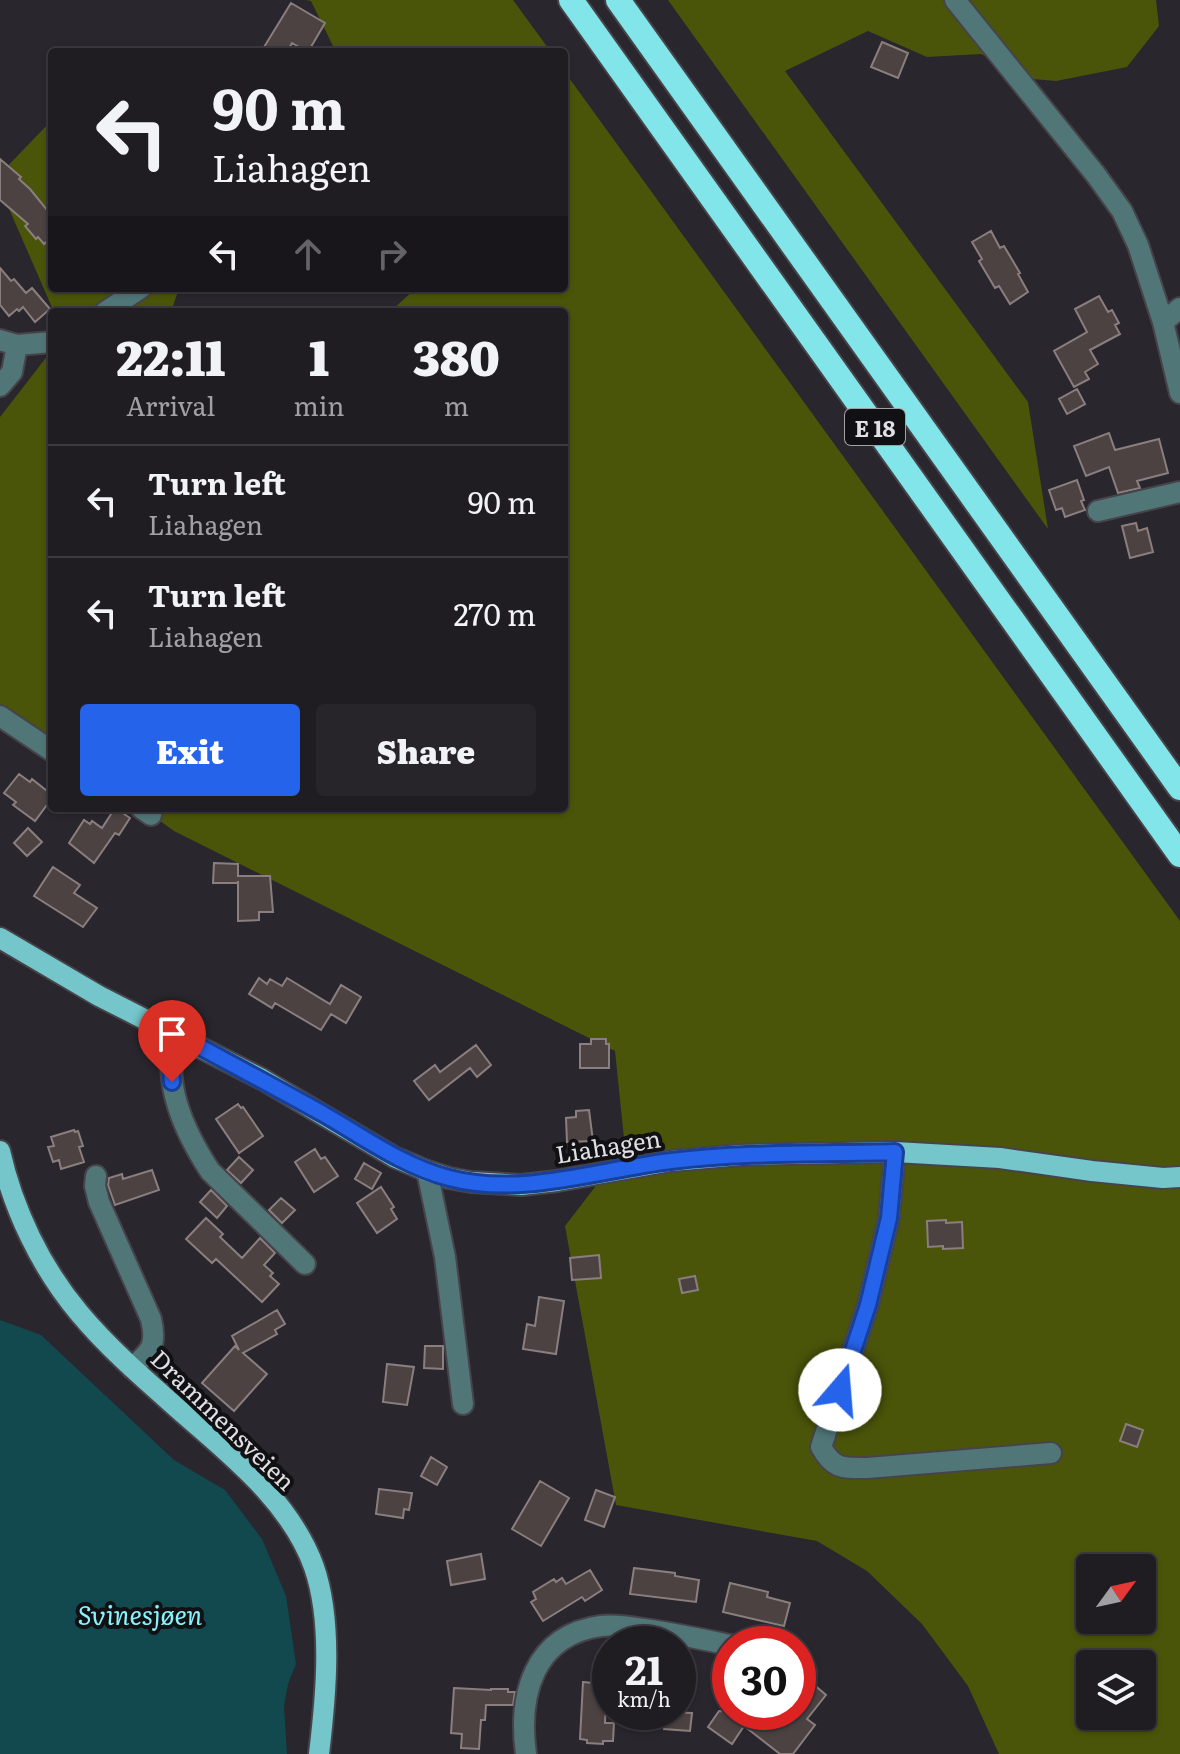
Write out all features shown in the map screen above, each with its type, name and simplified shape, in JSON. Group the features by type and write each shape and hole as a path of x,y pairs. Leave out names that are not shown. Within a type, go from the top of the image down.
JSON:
{"highway":[{"name":"E 18","path":"571,0 1180,855"},
{"name":"E 18","path":"618,0 1180,788"}],"main road":[{"name":"Liahagen","path":"0,938 99,996 262,1079 394,1157 449,1178 521,1185 671,1161 741,1155 895,1152 1000,1158 1092,1171 1180,1177"},
{"name":"Drammensveien","path":"0,1151 17,1208 40,1255 79,1313 132,1368 258,1482 276,1501 304,1544 320,1591 325,1620 319,1754"}],"street":[{"path":"955,0 1122,211 1138,245 1163,322 1180,393"},
{"path":"111,308 135,292"},
{"path":"1163,322 1180,308"},
{"path":"0,386 12,372 8,343 48,342"},
{"path":"1098,511 1180,492"},
{"path":"0,716 48,748"},
{"path":"176,1034 170,1051 175,1098 201,1156 210,1171 305,1264"},
{"path":"895,1152 889,1218 868,1305 821,1447 828,1459 840,1468 1051,1453"},
{"path":"427,1171 445,1257 463,1404"},
{"path":"96,1176 99,1202 151,1319 155,1336 152,1348 132,1368"},
{"path":"526,1754 527,1690 546,1653 560,1641 602,1625 712,1641"}],"green space":[{"path":"306,0 513,0 548,48 334,48 311,1"},
{"path":"668,0 1156,0 1159,26 1127,67 1056,81 1033,79 981,54 927,57 868,31 785,71 1028,402 1048,529"},
{"path":"568,77 1180,921 1180,1754 999,1754 968,1686 922,1624 867,1571 817,1541 616,1505 565,1226 625,1148 615,1051 174,831 148,812 568,812 568,308 394,308 412,292 568,292"},
{"path":"48,124 48,292 178,292 172,308 52,308 0,188 0,174"},
{"path":"48,355 48,740 0,705 0,417"}],"water":[{"name":"Svinesjøen","path":"0,1320 41,1335 174,1460 225,1490 262,1539 286,1596 296,1664 284,1706 287,1754 0,1754"}],"building":[{"path":"291,3 325,23 310,48 301,48 292,43 289,48 263,48"},
{"path":"882,42 908,53 898,78 871,67"},
{"path":"0,159 21,177 19,179 48,211 48,240 44,244 38,237 36,239 25,226 28,224 0,200"},
{"path":"991,231 1000,248 1004,246 1028,292 1010,304 999,286 995,288 972,242"},
{"path":"0,268 26,293 32,288 49,308 35,322 23,307 9,316 0,305"},
{"path":"1099,296 1108,312 1112,310 1119,323 1115,325 1120,334 1090,350 1098,364 1085,372 1089,379 1074,387 1054,351 1087,332 1075,309"},
{"path":"1077,389 1085,404 1067,414 1059,399"},
{"path":"1109,433 1115,450 1159,439 1168,473 1137,481 1140,488 1118,493 1109,467 1086,476 1074,446"},
{"path":"1077,480 1085,510 1065,517 1062,508 1056,510 1049,490"},
{"path":"1136,523 1138,531 1147,528 1153,552 1130,558 1122,526"},
{"path":"19,774 30,782 32,779 48,792 48,803 35,821 13,805 16,802 4,793"},
{"path":"112,812 121,812 130,818 94,863 69,843 84,820 102,828"},
{"path":"28,828 42,842 27,856 14,843"},
{"path":"214,863 238,864 238,876 270,876 273,912 259,912 259,920 238,921 238,883 213,883"},
{"path":"53,867 80,885 74,893 97,908 83,927 34,896"},
{"path":"259,978 267,984 270,979 282,986 287,978 330,1004 341,985 361,997 346,1023 331,1014 321,1030 275,1003 272,1008 249,994"},
{"path":"591,1039 606,1039 606,1044 609,1044 609,1068 580,1068 580,1044 591,1044"},
{"path":"476,1045 491,1065 477,1077 470,1068 429,1100 414,1081 435,1065 440,1072"},
{"path":"238,1104 263,1136 239,1153 216,1119"},
{"path":"589,1110 593,1141 567,1142 566,1118 576,1117 576,1111"},
{"path":"78,1131 83,1146 79,1147 84,1162 61,1169 59,1160 53,1162 48,1147 54,1146 51,1137"},
{"path":"315,1149 321,1159 325,1157 338,1176 314,1192 295,1162"},
{"path":"239,1157 253,1170 241,1183 227,1170"},
{"path":"364,1163 381,1173 372,1189 355,1179"},
{"path":"152,1170 159,1190 115,1205 108,1185 109,1178 122,1174 123,1179"},
{"path":"381,1187 394,1207 391,1209 397,1219 377,1233 357,1203"},
{"path":"211,1190 227,1206 217,1218 200,1202"},
{"path":"281,1198 295,1210 282,1223 269,1210"},
{"path":"206,1218 242,1258 260,1238 275,1253 264,1265 279,1284 262,1302 216,1259 212,1263 186,1239"},
{"path":"946,1220 946,1223 962,1222 963,1248 928,1247 927,1221"},
{"path":"599,1255 601,1278 572,1280 570,1258"},
{"path":"695,1276 698,1290 682,1293 679,1279"},
{"path":"539,1297 564,1301 556,1354 523,1349 527,1324 535,1326"},
{"path":"277,1310 285,1324 275,1330 277,1334 243,1353 267,1374 234,1411 202,1383 235,1346 239,1350 232,1336"},
{"path":"425,1346 443,1346 443,1369 424,1368"},
{"path":"387,1364 414,1367 407,1405 383,1402"},
{"path":"1126,1424 1143,1430 1137,1447 1120,1441"},
{"path":"431,1457 447,1467 437,1485 421,1476"},
{"path":"540,1481 569,1498 541,1546 512,1529"},
{"path":"379,1489 412,1493 409,1510 404,1509 403,1518 376,1514"},
{"path":"596,1490 615,1497 604,1527 585,1520"},
{"path":"481,1554 485,1579 451,1585 447,1561"},
{"path":"634,1568 675,1573 675,1576 699,1580 696,1602 630,1594"},
{"path":"590,1570 602,1590 585,1601 582,1597 543,1621 531,1602 536,1599 533,1592 554,1579 556,1582 562,1578 566,1584"},
{"path":"730,1583 768,1592 767,1597 790,1603 784,1626 723,1612"},
{"path":"583,1682 592,1683 592,1730 614,1730 613,1741 603,1741 603,1744 587,1743 587,1740 580,1739"},
{"path":"816,1686 826,1695 816,1708"},
{"path":"454,1688 508,1689 508,1692 515,1692 513,1705 486,1705 485,1720 481,1720 479,1749 461,1748 462,1734 451,1733"},
{"path":"712,1730 741,1730 732,1744"},
{"path":"749,1730 811,1730 793,1754 780,1754"}],"route":[{"path":"172,1082 170,1051 176,1034 262,1079 394,1157 427,1171 471,1182 521,1185 671,1161 741,1155 895,1152 889,1218 868,1305 840,1390"}]}
